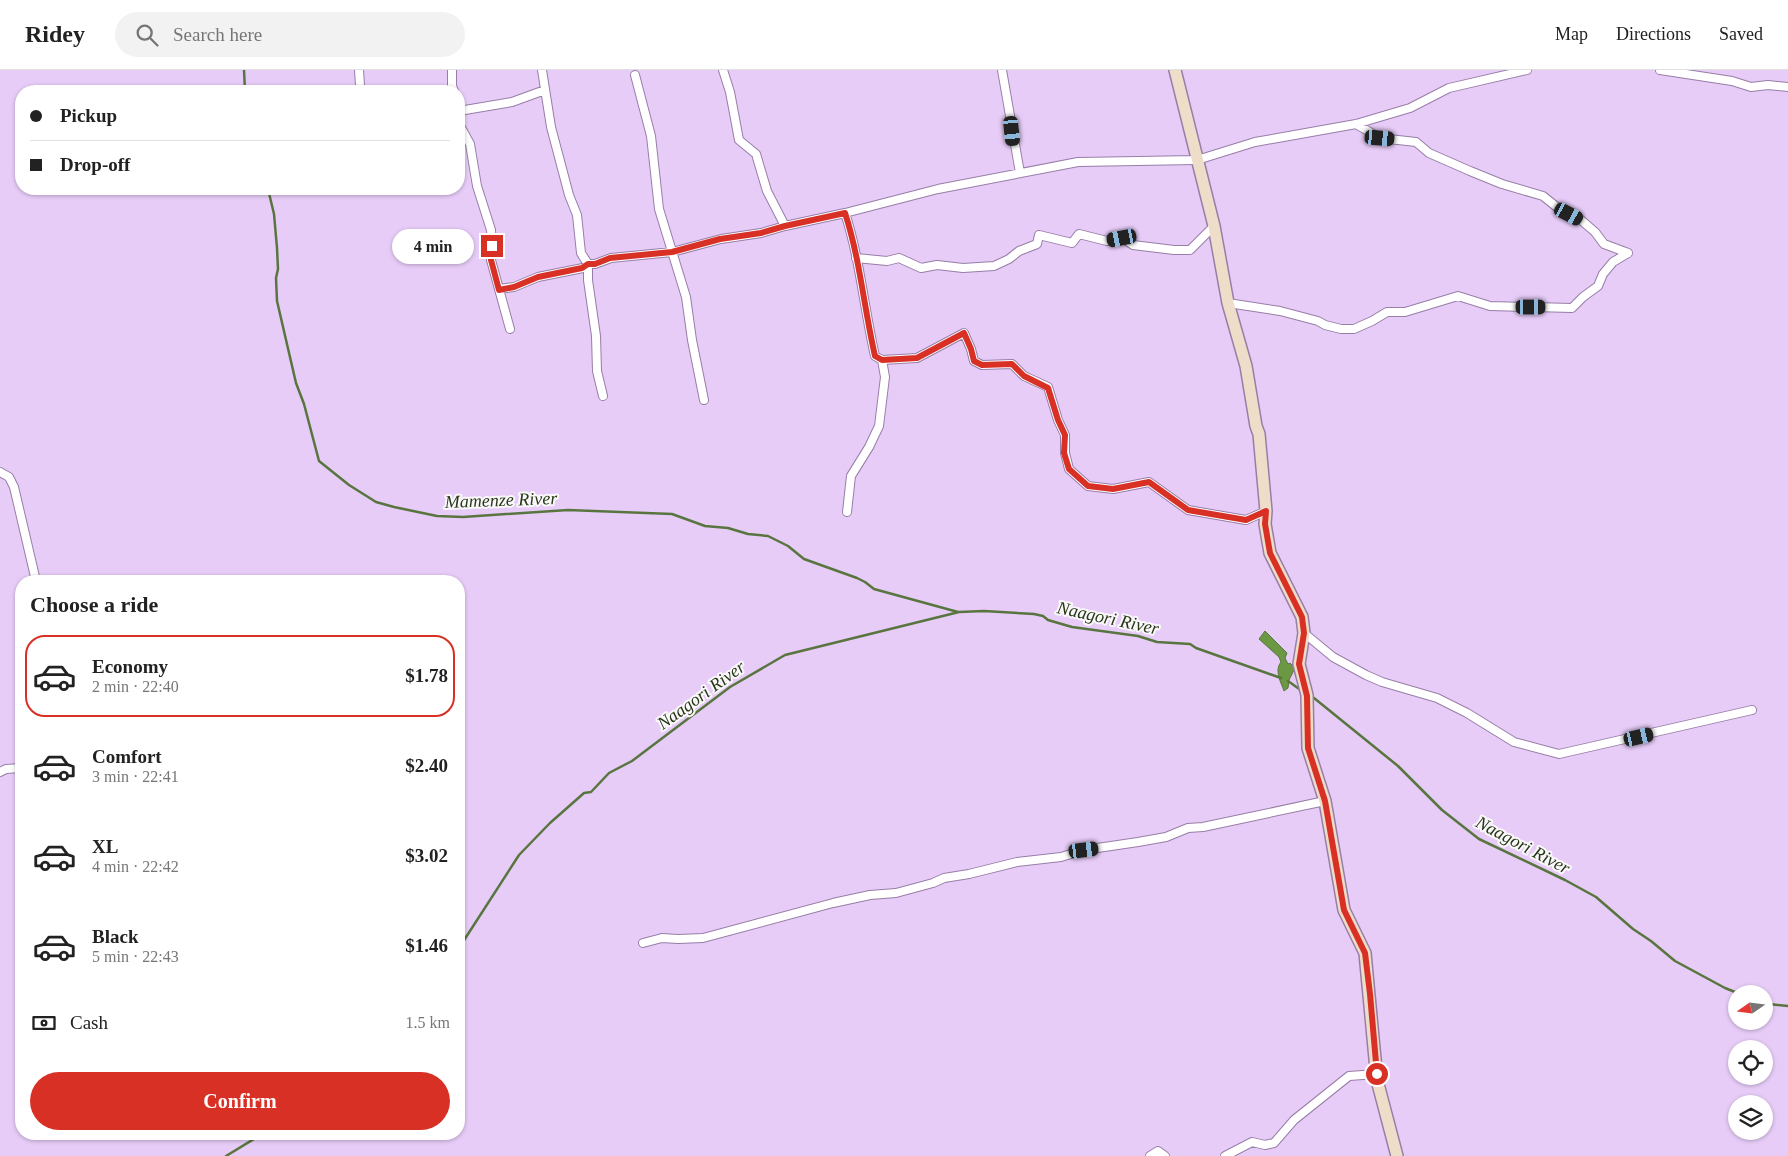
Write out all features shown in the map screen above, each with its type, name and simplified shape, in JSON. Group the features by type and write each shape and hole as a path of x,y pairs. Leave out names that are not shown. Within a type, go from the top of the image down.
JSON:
{"street":[{"path":"360,70 361,85"},
{"path":"452,70 452,85"},
{"path":"542,70 551,127 560,163 577,215 581,253 588,264 598,371 603,396"},
{"path":"723,70 730,92 740,140 756,154 767,191 785,226"},
{"path":"1002,70 1020,173"},
{"path":"1175,70 1214,226 1228,303 1246,366 1259,434 1266,511 1265,524 1270,553 1302,617 1304,633 1299,664 1307,696 1308,748 1325,801 1344,910 1365,953 1377,1074 1397,1156"},
{"path":"499,290 514,287 538,277 582,268 588,264 595,264 610,258 672,252 720,239 761,233 938,189 1078,162 1196,160 1256,142 1356,124 1410,108 1449,88 1528,70"},
{"path":"1660,70 1751,87 1768,85 1788,87"},
{"path":"635,75 651,136 659,209 686,297 704,400"},
{"path":"465,109 512,102 545,90"},
{"path":"1228,303 1280,311 1341,329 1354,329 1387,312 1405,312 1458,296 1490,306 1572,308 1598,286 1603,274 1613,262 1628,253 1604,244 1581,220 1558,208 1543,196 1502,184 1470,171 1429,153 1416,142 1380,138 1356,124"},
{"path":"465,135 470,144 477,186 491,230 491,260 510,329"},
{"path":"845,213 853,238 875,356 882,360 917,358 964,333 974,361 982,365 1012,364 1024,376 1048,388 1065,435 1064,453 1069,469 1088,486 1113,489 1149,482 1188,510 1246,520 1266,511"},
{"path":"856,258 887,261 899,258 922,268 937,265 963,268 994,266 1009,259 1019,250 1037,244 1039,235 1072,243 1079,234 1107,241 1122,238 1133,244 1174,250 1190,250 1214,226"},
{"path":"847,512 851,476 869,447 878,426 885,377 882,360"},
{"path":"0,472 9,478 14,487 35,575"},
{"path":"1304,633 1333,657 1366,675 1382,682 1437,698 1467,713 1514,742 1559,754 1752,710"},
{"path":"0,772 6,769 15,768"},
{"path":"643,943 662,938 703,938 833,903 933,884 944,878 969,874 1016,862 1061,857 1084,850 1166,837 1188,828 1203,827 1325,801"},
{"path":"1225,1156 1252,1142 1264,1145 1274,1143 1294,1120 1349,1076 1377,1074"},
{"path":"1150,1156 1158,1151 1165,1156"}],"shaded area":[{"path":"1265,631 1287,653 1285,658 1288,664 1290,663 1295,668 1289,680 1288,688 1284,691 1278,673 1281,662 1279,657 1259,639"}],"waterway":[{"name":"Mamenze River","path":"244,70 245,85"},
{"name":"Mamenze River","path":"269,195 274,214 277,248 277,301 296,383 304,404 319,461 349,485 376,502 437,516 463,517 568,510 672,514 705,526 728,528 748,534 768,536 788,546 804,559 857,578 874,589 958,612"},
{"name":"Naagori River","path":"465,939 519,855 550,823 584,793 591,792 609,773 632,761 730,687 785,655 959,612 984,611 1034,614 1072,627 1138,636 1157,642 1190,644 1196,648 1281,678"},
{"name":"Naagori River","path":"1288,681 1302,691"},
{"name":"Naagori River","path":"1310,697 1314,698 1398,766 1442,810 1479,839 1596,897 1633,929 1675,961 1728,989"},
{"name":"Naagori River","path":"1773,1004 1788,1006"},
{"name":"Naagori River","path":"226,1156 252,1140"}],"route":[{"path":"492,246 491,260 499,290 514,287 538,277 582,268 588,264 595,264 610,258 672,252 720,239 761,233 845,213 853,238 875,356 882,360 917,358 964,333 974,361 982,365 1012,364 1024,376 1048,388 1065,435 1064,453 1069,469 1088,486 1113,489 1149,482 1188,510 1246,520 1266,511 1265,524 1270,553 1302,617 1304,633 1299,664 1307,696 1308,748 1325,801 1344,910 1365,953 1377,1074"}]}
